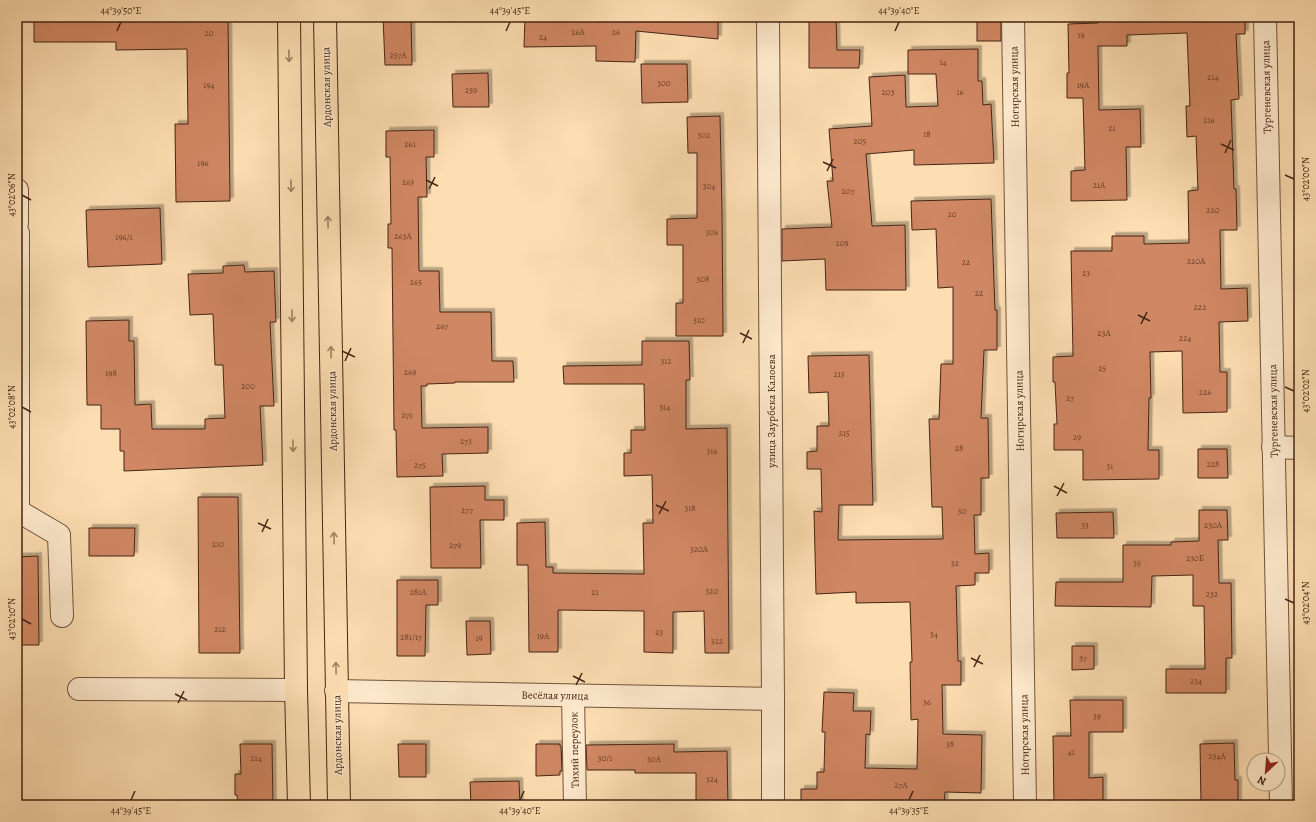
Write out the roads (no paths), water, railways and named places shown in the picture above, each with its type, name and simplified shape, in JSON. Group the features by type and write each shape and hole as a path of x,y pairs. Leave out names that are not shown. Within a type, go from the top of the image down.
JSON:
{"main road":[{"path":"289,17 296,690 299,805"},
{"name":"Ардонская улица","path":"325,17 339,805"}],"street":[{"name":"улица Заурбека Калоева","path":"768,17 773,699 772,805"},
{"name":"Ногирская улица","path":"1012,17 1025,805"},
{"name":"Тургеневская улица","path":"1265,17 1281,805"},
{"path":"17,190 18,511 59,535 62,616"},
{"path":"1273,447 1299,448"},
{"path":"79,689 296,690"},
{"name":"Весёлая улица","path":"336,691 773,699"},
{"name":"Тихий переулок","path":"573,696 575,805"}]}
